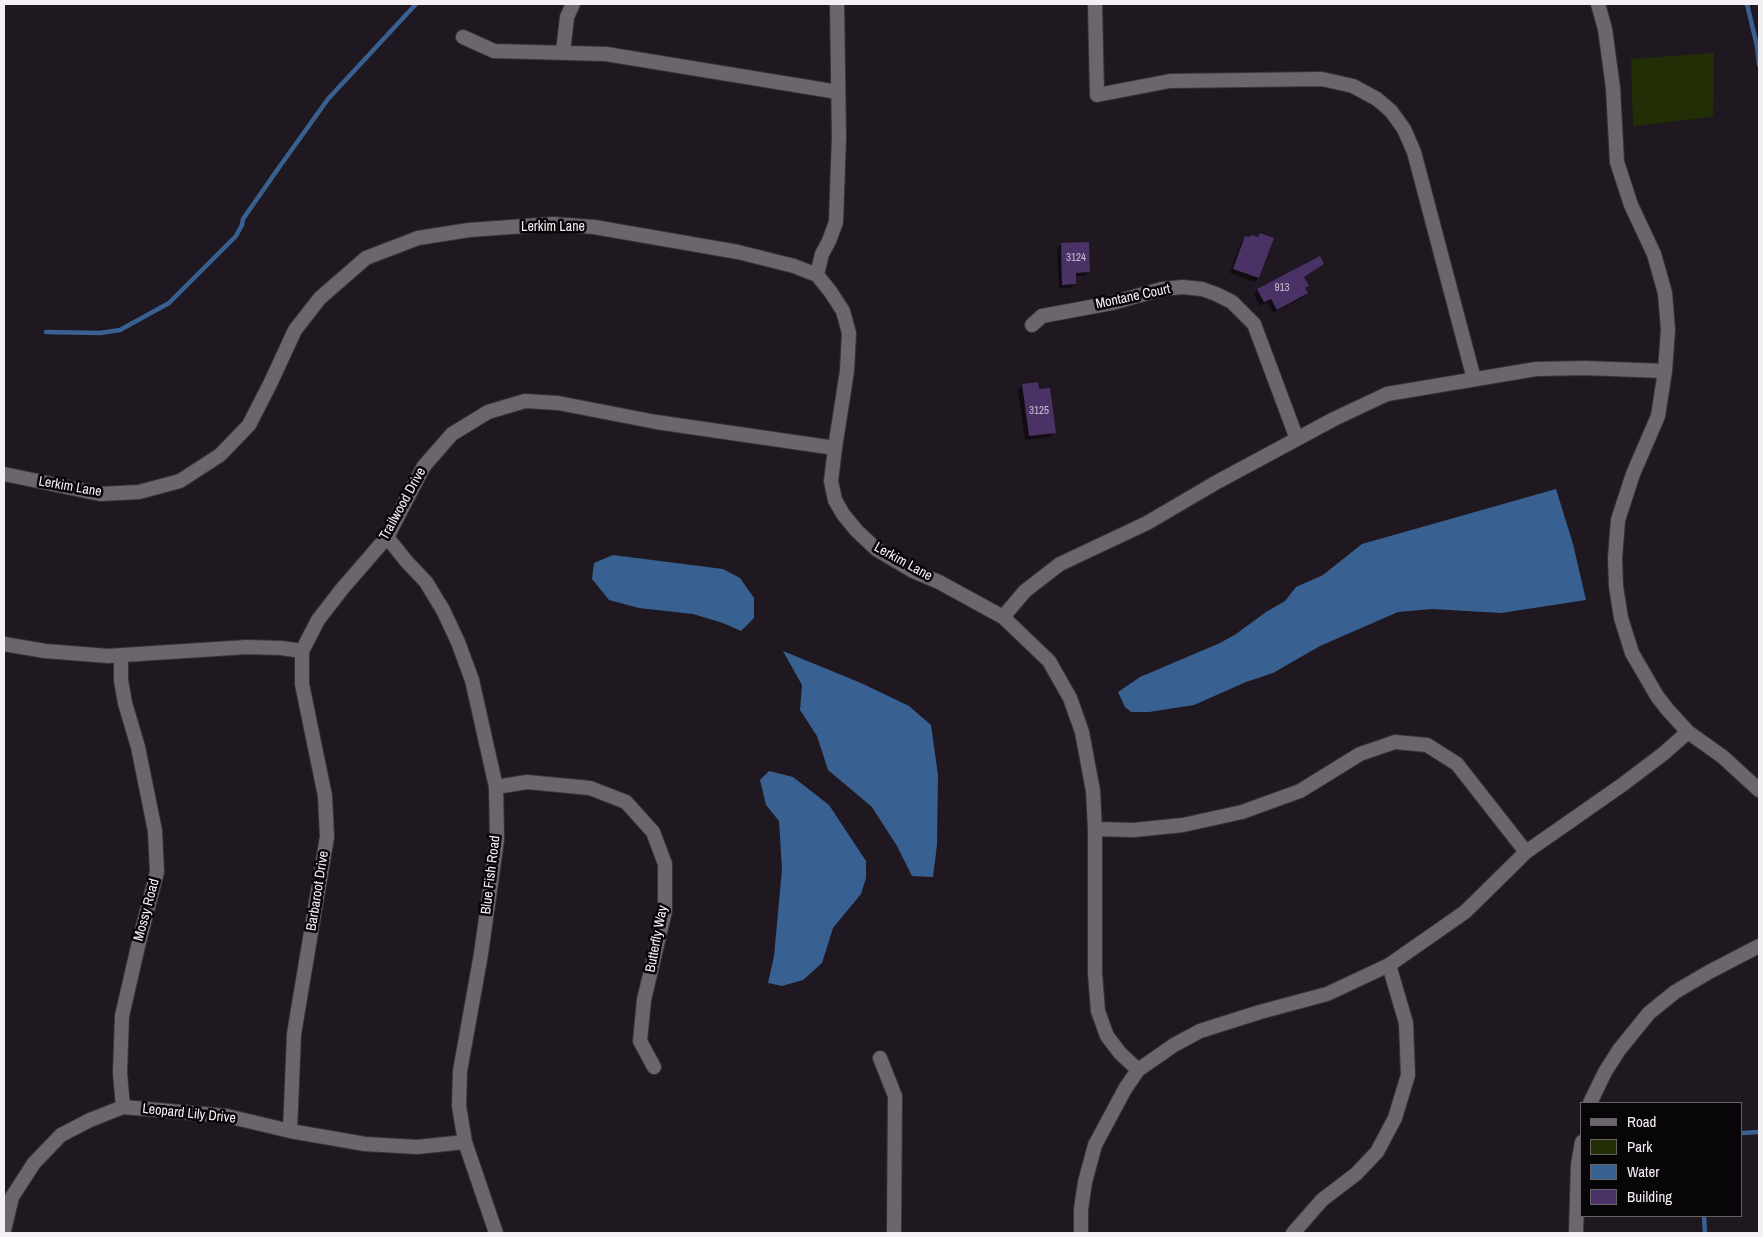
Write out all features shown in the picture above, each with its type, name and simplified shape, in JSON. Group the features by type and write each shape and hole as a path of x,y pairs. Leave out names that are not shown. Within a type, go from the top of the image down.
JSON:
{"street":[{"path":"563,52 567,17 573,4"},
{"path":"816,275 822,254 836,222 838,195 837,4"},
{"path":"1095,4 1097,95 1170,81 1322,79 1353,86 1377,99 1391,111 1404,129 1414,152 1474,379"},
{"path":"1598,4 1605,29 1613,88 1617,162 1631,205 1654,254 1665,293 1668,330 1665,371 1658,416 1633,474 1618,520 1616,586 1621,618 1632,652 1657,696 1688,732 1723,757 1759,790"},
{"path":"463,37 494,51 606,54 838,92"},
{"name":"Lerkim Lane","path":"4,474 100,494 139,492 180,481 220,455 249,425 295,330 320,298 366,258 418,238 469,230 553,224 594,227 738,252 794,266 816,275 843,311 849,333 847,371 832,481 835,500 843,514 856,530 876,549 1003,617 1049,661 1070,698 1082,732 1093,791 1098,1011 1107,1036 1120,1053 1138,1070"},
{"name":"Montane Court","path":"1032,325 1042,316 1112,303 1162,289 1183,287 1202,289 1216,294 1232,302 1254,324 1297,439"},
{"path":"1003,617 1025,591 1060,564 1147,523 1217,482 1334,419 1387,394 1536,369 1585,368 1665,371"},
{"name":"Trailwood Drive","path":"302,652 318,620 387,537 424,466 452,434 488,412 525,401 558,403 656,422 835,448"},
{"name":"Blue Fish Road","path":"387,537 406,562 426,582 443,610 458,642 474,689 496,787 497,840 481,954 460,1071 459,1106 464,1142 496,1233"},
{"path":"4,644 45,652 108,656 247,647 281,648 302,652"},
{"name":"Barbaroot Drive","path":"290,1131 294,1034 327,837 325,796 302,684 302,652"},
{"name":"Mossy Road","path":"121,655 121,680 125,702 138,747 155,830 157,872 122,1016 120,1073 123,1107"},
{"path":"1081,1233 1081,1209 1085,1182 1095,1145 1138,1070 1174,1045 1200,1031 1327,994 1389,964 1465,912 1526,852 1622,785 1663,754 1688,732"},
{"path":"1094,830 1134,830 1183,825 1242,812 1300,791 1360,754 1394,742 1427,744 1457,764 1526,852"},
{"name":"Butterfly Way","path":"496,787 527,782 590,788 626,802 653,832 665,864 665,911 644,1000 640,1041 654,1067"},
{"path":"1590,1102 1605,1072 1619,1050 1648,1013 1675,992 1708,972 1759,946"},
{"path":"1294,1233 1322,1200 1356,1174 1377,1152 1395,1118 1408,1075 1406,1023 1389,964"},
{"path":"880,1058 895,1096 894,1233"},
{"name":"Leopard Lily Drive","path":"4,1231 8,1195 34,1163 61,1135 90,1120 123,1107 227,1116 290,1131 365,1144 417,1147 464,1142"},
{"path":"1576,1233 1580,1154"}],"green space":[{"path":"1714,53 1713,117 1633,126 1631,59"}],"water":[{"path":"1556,489 1573,544 1586,600 1501,613 1432,609 1398,612 1320,646 1273,673 1246,682 1194,705 1149,712 1131,712 1125,707 1118,692 1140,677 1220,643 1236,634 1285,601 1296,587 1323,575 1362,544"},
{"path":"613,555 723,569 740,578 754,598 754,618 741,631 723,623 693,614 639,608 609,600 592,579 594,563"},
{"path":"783,651 861,683 909,706 931,725 938,775 937,845 933,877 912,876 897,846 872,807 828,770 817,736 800,710 802,685"},
{"path":"769,771 793,777 829,805 866,861 866,878 861,894 833,928 822,963 803,980 782,986 768,983 774,956 782,869 779,821 766,805 760,780"}],"building":[{"path":"1260,233 1274,238 1259,278 1233,269 1245,236 1258,237"},
{"path":"1089,242 1090,272 1076,273 1076,284 1062,285 1061,243"},
{"path":"1320,256 1324,264 1304,277 1309,286 1305,288 1308,293 1277,310 1271,299 1264,302 1257,289"},
{"path":"1038,382 1039,389 1050,388 1056,433 1029,436 1022,384"}],"waterway":[{"path":"46,332 100,333 120,330 169,303 236,236 243,219 328,99 416,4"},
{"path":"1747,4 1757,46 1759,65"},
{"path":"1743,1133 1759,1132"},
{"path":"1704,1217 1705,1233"}]}
